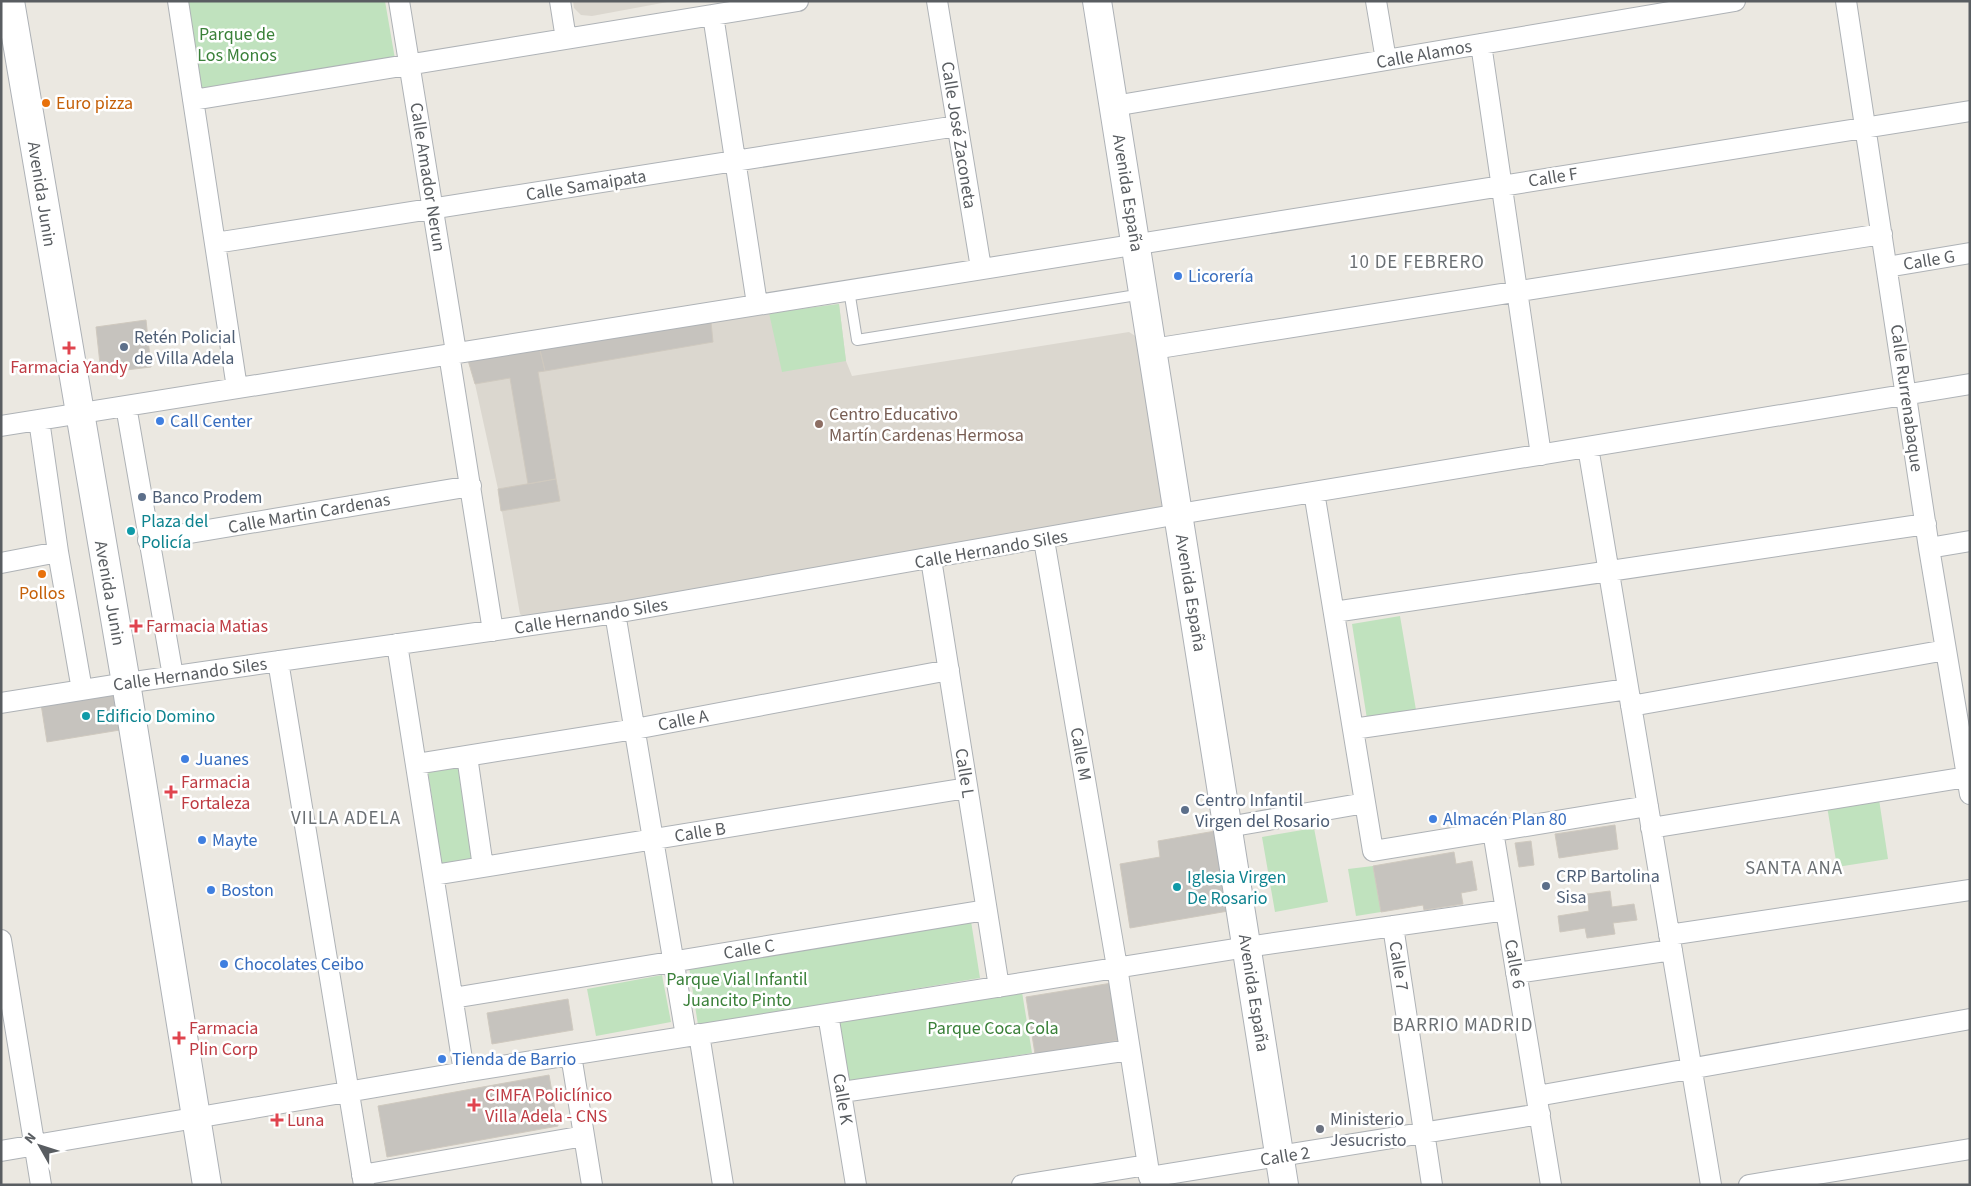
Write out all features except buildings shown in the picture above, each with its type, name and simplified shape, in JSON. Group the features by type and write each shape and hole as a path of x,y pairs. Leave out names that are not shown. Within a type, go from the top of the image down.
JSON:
{"street":[{"name":"Avenida Junin","path":"10,1 126,683 207,1185"},
{"path":"178,1 237,388"},
{"name":"Calle Amador Nerun","path":"399,1 433,209 493,631"},
{"path":"560,1 566,39"},
{"path":"193,100 798,1"},
{"name":"Calle José Zaconeta","path":"937,1 981,268"},
{"name":"Avenida España","path":"1097,1 1154,349 1284,1185"},
{"path":"1376,1 1386,60"},
{"name":"Calle Alamos","path":"1114,106 1482,44 1658,8 1735,1"},
{"name":"Calle Rurrenabaque","path":"1846,1 1929,548 1968,786"},
{"path":"713,16 758,304"},
{"path":"1482,44 1541,455"},
{"name":"Calle F","path":"1,426 1970,111"},
{"name":"Calle Samaipata","path":"215,243 957,126"},
{"path":"1154,349 1882,234"},
{"name":"Calle G","path":"1887,267 1970,253"},
{"name":"Calle Hernando Siles","path":"1,704 173,676 616,614 1044,540 1179,514 1970,384"},
{"path":"126,406 173,676"},
{"path":"39,420 58,552 82,690"},
{"path":"1588,447 1711,1185"},
{"name":"Calle Martin Cardenas","path":"148,540 471,486"},
{"path":"1314,492 1373,851 1648,806"},
{"path":"1334,612 1926,524"},
{"name":"Calle M","path":"1044,540 1117,968 1149,1176"},
{"path":"1929,548 1970,541"},
{"path":"1,563 58,552"},
{"name":"Calle L","path":"931,559 998,987"},
{"path":"616,614 673,962 692,1035 723,1185"},
{"path":"397,644 464,1072"},
{"path":"1353,729 1629,697 1946,650"},
{"path":"278,661 363,1180 584,1136"},
{"name":"Calle A","path":"416,764 635,729 948,670"},
{"path":"467,756 483,867"},
{"path":"1651,828 1968,786"},
{"name":"Calle B","path":"434,875 967,788"},
{"path":"1228,827 1365,803"},
{"name":"Calle 6","path":"1493,831 1551,1185"},
{"path":"1516,973 1670,943 1970,890"},
{"name":"Calle C","path":"453,998 986,910"},
{"path":"1,1152 348,1090 1247,946 1506,910"},
{"name":"Calle 7","path":"1392,926 1432,1185"},
{"path":"1,940 11,1055 35,1146 40,1185"},
{"name":"Calle K","path":"828,1014 856,1185"},
{"name":"Calle 2","path":"1022,1185 1149,1176 1424,1133 1692,1070 1970,1019"},
{"path":"842,1092 1130,1050"},
{"path":"571,1055 592,1185"},
{"path":"1749,1185 1970,1149"}],"lane":[{"path":"849,290 858,340 1144,294"}],"shaded area":[{"path":"573,1 673,1 592,16 581,15 574,8"},
{"name":"Centro Educativo Martín Cardenas Hermosa","path":"839,304 846,361 852,376 1129,332 1140,339 1166,507 528,620 520,614 498,489 475,384 539,346"}],"green space":[{"name":"Parque de Los Monos","path":"187,1 385,1 395,59 202,92"},
{"path":"839,304 846,361 782,372 769,313"},
{"path":"1400,616 1416,710 1367,719 1352,624"},
{"path":"461,765 476,862 442,866 428,772"},
{"path":"1877,786 1888,859 1837,867 1825,794"},
{"path":"1314,828 1328,902 1275,912 1262,837"},
{"path":"1373,866 1381,912 1356,916 1348,869"},
{"name":"Parque Vial Infantil Juancito Pinto","path":"971,921 980,978 698,1025 689,967"},
{"path":"662,975 671,1022 596,1036 587,989"},
{"name":"Parque Coca Cola","path":"1022,992 1032,1053 850,1081 844,1079 830,1024"}],"place":[{"name":"Euro pizza","path":"46,103"},
{"name":"Licorería","path":"1178,276"},
{"name":"Retén Policial de Villa Adela","path":"124,347"},
{"name":"Farmacia Yandy","path":"69,348"},
{"name":"Call Center","path":"160,421"},
{"name":"Centro Educativo Martín Cardenas Hermosa","path":"819,424"},
{"name":"Banco Prodem","path":"142,497"},
{"name":"Plaza del Policía","path":"131,531"},
{"name":"Pollos","path":"42,574"},
{"name":"Farmacia Matias","path":"136,626"},
{"name":"Edificio Domino","path":"86,716"},
{"name":"Juanes","path":"185,759"},
{"name":"Farmacia Fortaleza","path":"171,792"},
{"name":"Centro Infantil Virgen del Rosario","path":"1185,810"},
{"name":"Almacén Plan 80","path":"1433,819"},
{"name":"Mayte","path":"202,840"},
{"name":"CRP Bartolina Sisa","path":"1546,886"},
{"name":"Iglesia Virgen De Rosario","path":"1177,887"},
{"name":"Boston","path":"211,890"},
{"name":"Chocolates Ceibo","path":"224,964"},
{"name":"Farmacia Plin Corp","path":"179,1038"},
{"name":"Tienda de Barrio","path":"442,1059"},
{"name":"CIMFA Policlínico Villa Adela - CNS","path":"474,1105"},
{"name":"Luna","path":"277,1120"},
{"name":"Ministerio Jesucristo","path":"1320,1129"}],"district":[{"name":"10 DE FEBRERO","path":"1417,261"},
{"name":"VILLA ADELA","path":"346,817"},
{"name":"SANTA ANA","path":"1794,867"},
{"name":"BARRIO MADRID","path":"1463,1024"}]}
